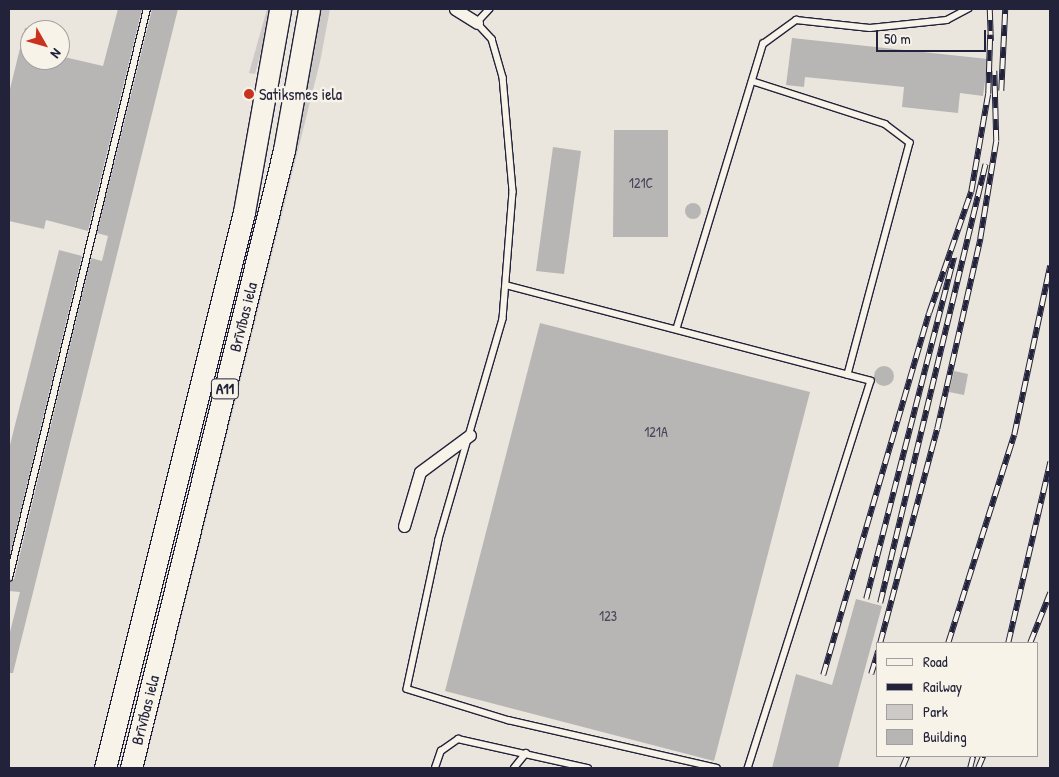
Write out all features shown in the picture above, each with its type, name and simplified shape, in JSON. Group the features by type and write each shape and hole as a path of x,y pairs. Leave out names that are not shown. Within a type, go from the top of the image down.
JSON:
{"highway":[{"name":"Brīvības iela","path":"105,768 244,212 280,9"},
{"name":"Brīvības iela","path":"131,768 284,150 309,9"}],"street":[{"path":"455,9 477,22"},
{"path":"404,526 420,472 470,435"}],"lane":[{"path":"9,578 147,9"},
{"path":"490,9 477,22 492,38 504,77 513,192 503,319 439,540 407,689 508,720 717,768"},
{"path":"677,328 763,44 796,20 870,28 947,20 968,9"},
{"path":"752,81 885,124 910,143 848,375"},
{"path":"506,285 677,328 870,381 748,768"},
{"path":"435,768 441,751 458,739 588,768"},
{"path":"514,768 526,753"}],"green space":[{"path":"267,9 273,9 255,74 249,73"},
{"path":"319,9 330,9 320,62 144,768 140,768 299,126"}],"building":[{"path":"118,9 142,9 88,231 46,220 44,229 9,221 9,93 20,48 20,70 70,70 70,58 103,66"},
{"path":"152,9 178,9 13,673 9,673 9,636 20,592 9,591 9,583 14,579 91,258 102,261 108,236 97,233"},
{"path":"792,38 988,59 983,96 960,93 958,113 902,107 904,87 805,77 804,87 786,85"},
{"path":"614,130 668,130 668,237 613,237"},
{"path":"553,147 581,151 564,274 536,271"},
{"path":"693,203 699,205 701,211 699,217 693,219 687,217 685,211 687,205"},
{"path":"59,250 82,256 9,559 9,449"},
{"path":"540,323 810,392 714,761 445,691"},
{"path":"884,366 891,369 894,376 891,383 884,386 877,383 874,376 877,369"},
{"path":"954,371 968,374 964,395 949,392"},
{"path":"856,599 882,606 838,768 772,768 796,674 832,685"}],"railway":[{"path":"990,9 991,41"},
{"path":"1001,91 1005,9"},
{"path":"823,675 929,313 971,192 988,94 990,35"},
{"path":"880,642 937,429 980,239 996,141 994,71"},
{"path":"880,603 985,164"},
{"path":"866,599 954,257"},
{"path":"948,642 1014,435 1050,266"},
{"path":"1008,642 1050,462"},
{"path":"1030,642 1050,593"},
{"path":"871,674 876,658"},
{"path":"902,768 907,757"},
{"path":"970,768 973,757"},
{"path":"978,768 983,757"}],"place":[{"name":"Satiksmes iela","path":"249,94"}]}
